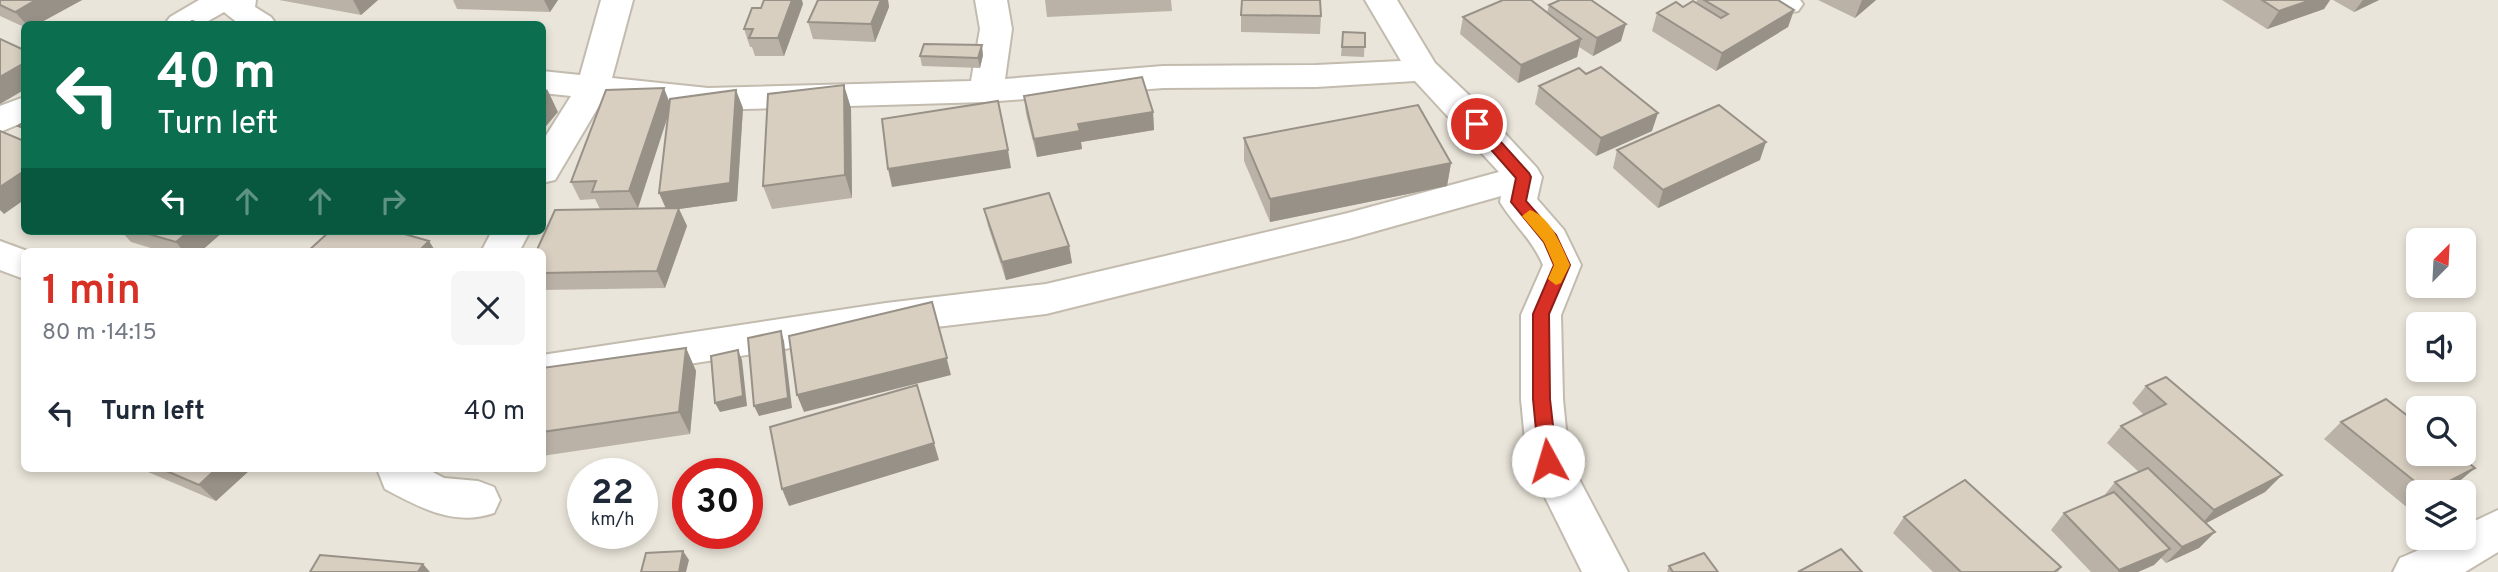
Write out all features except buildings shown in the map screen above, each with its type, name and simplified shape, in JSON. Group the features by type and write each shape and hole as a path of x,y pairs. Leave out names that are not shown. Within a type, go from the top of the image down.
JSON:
{"street":[{"path":"186,21 221,0"},
{"path":"240,0 239,11 255,21"},
{"path":"546,164 593,88 617,0"},
{"path":"986,91 996,29 991,0"},
{"path":"1381,0 1423,69 1524,177"},
{"path":"546,82 708,99 986,91 1163,78 1315,76 1423,69"},
{"path":"0,121 21,110"},
{"path":"546,369 886,318 1046,299 1349,226 1524,177"},
{"path":"1524,177 1518,202 1551,239 1562,265 1541,314 1542,399 1548,461 1605,572"},
{"path":"0,255 21,263"},
{"path":"399,472 400,476 438,496 478,500"},
{"path":"2416,572 2434,567 2498,528"}],"shaded area":[{"path":"0,0 2498,0 2498,572 0,572"}],"slow traffic":[{"path":"1530,216 1551,239 1562,265 1556,279"}],"route":[{"path":"1477,124 1524,177 1518,202 1551,239 1562,265 1541,314 1542,399 1548,461"}]}
